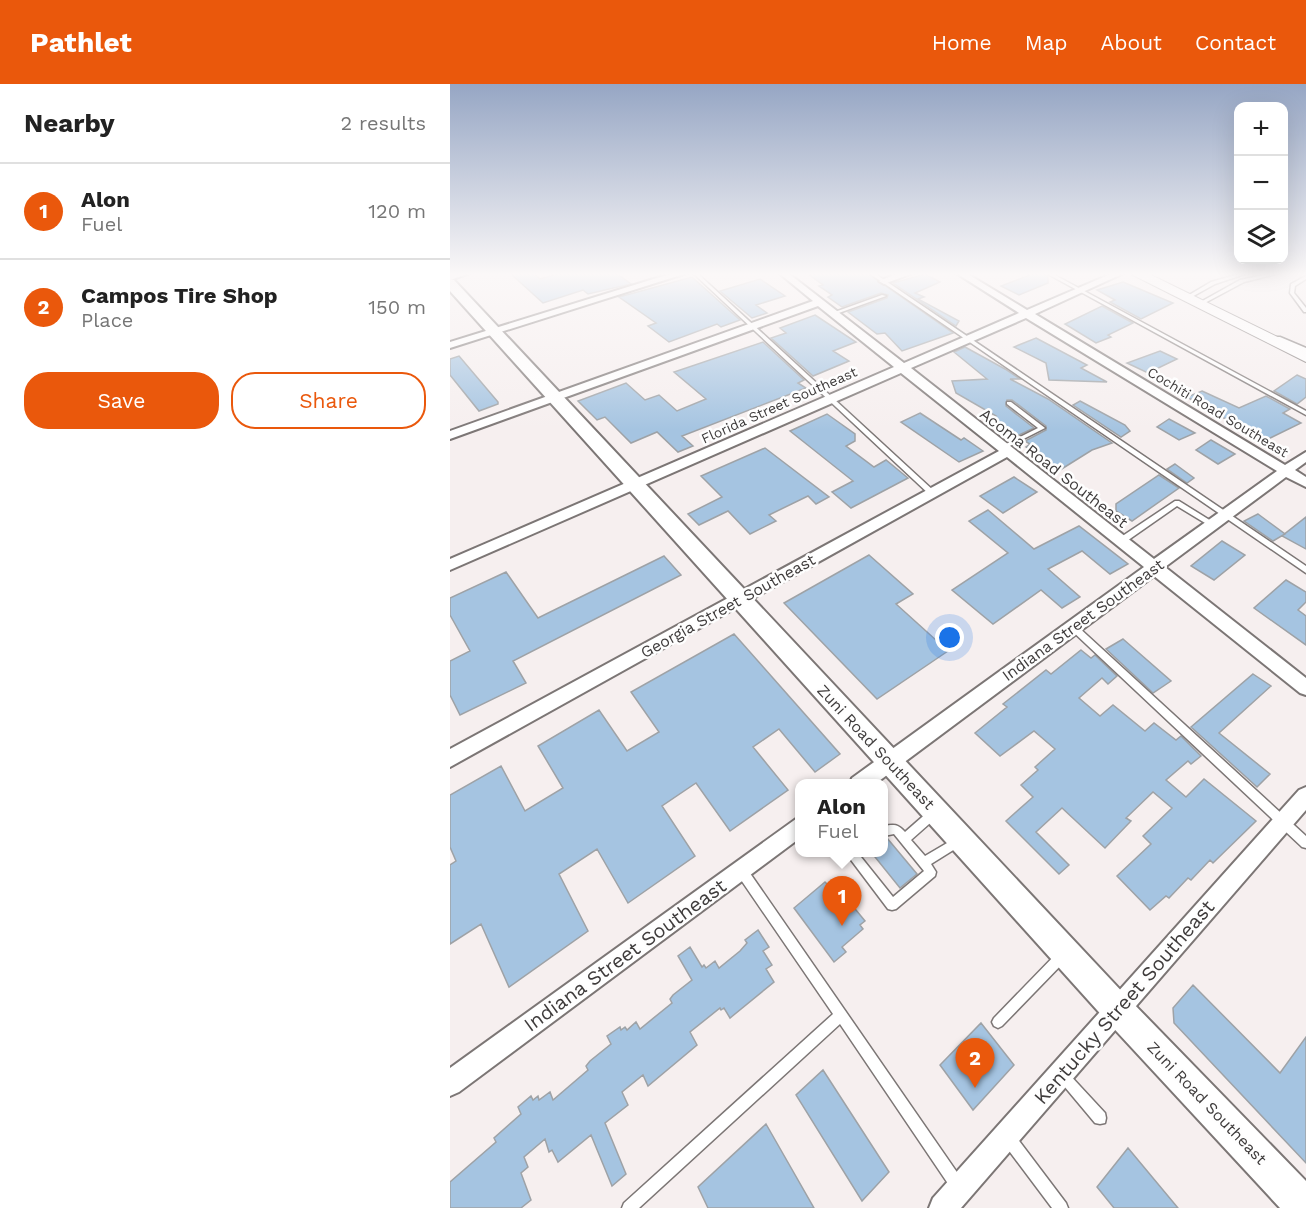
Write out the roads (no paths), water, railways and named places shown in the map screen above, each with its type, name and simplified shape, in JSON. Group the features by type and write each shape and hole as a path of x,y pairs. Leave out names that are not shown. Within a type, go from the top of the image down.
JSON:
{"main road":[{"path":"1249,325 1306,357"},
{"path":"1264,325 1306,343"}],"street":[{"name":"Zuni Road Southeast","path":"489,325 1117,1009 1306,1208"},
{"path":"450,345 516,325"},
{"path":"450,435 755,325"},
{"name":"Acoma Road Southeast","path":"849,325 1306,688"},
{"name":"Florida Street Southeast","path":"450,565 998,325"},
{"name":"Cochiti Road Southeast","path":"1047,325 1306,483"},
{"name":"Georgia Street Southeast","path":"450,759 932,494 1004,450"},
{"name":"Indiana Street Southeast","path":"865,779 1306,456"},
{"name":"Kentucky Street Southeast","path":"943,1208 1306,796"},
{"name":"Indiana Street Southeast","path":"450,1083 795,830"}],"lane":[{"path":"948,325 1219,519 1306,570"},
{"path":"1146,325 1306,412"},
{"path":"751,327 932,494"},
{"path":"1278,338 1306,350"},
{"path":"1004,450 1042,428 1009,403"},
{"path":"1121,541 1177,503 1219,519"},
{"path":"1073,627 1306,843"},
{"path":"904,839 936,812"},
{"path":"854,857 892,905 931,872 896,829 888,830"},
{"path":"924,863 962,840"},
{"path":"741,870 960,1188"},
{"path":"998,1022 1065,952"},
{"path":"629,1208 840,1016"},
{"path":"1061,1073 1100,1118"},
{"path":"1007,1135 1061,1208"}],"place":[{"name":"Alon","path":"842,926"},
{"name":"Campos Tire Shop","path":"975,1088"}]}
